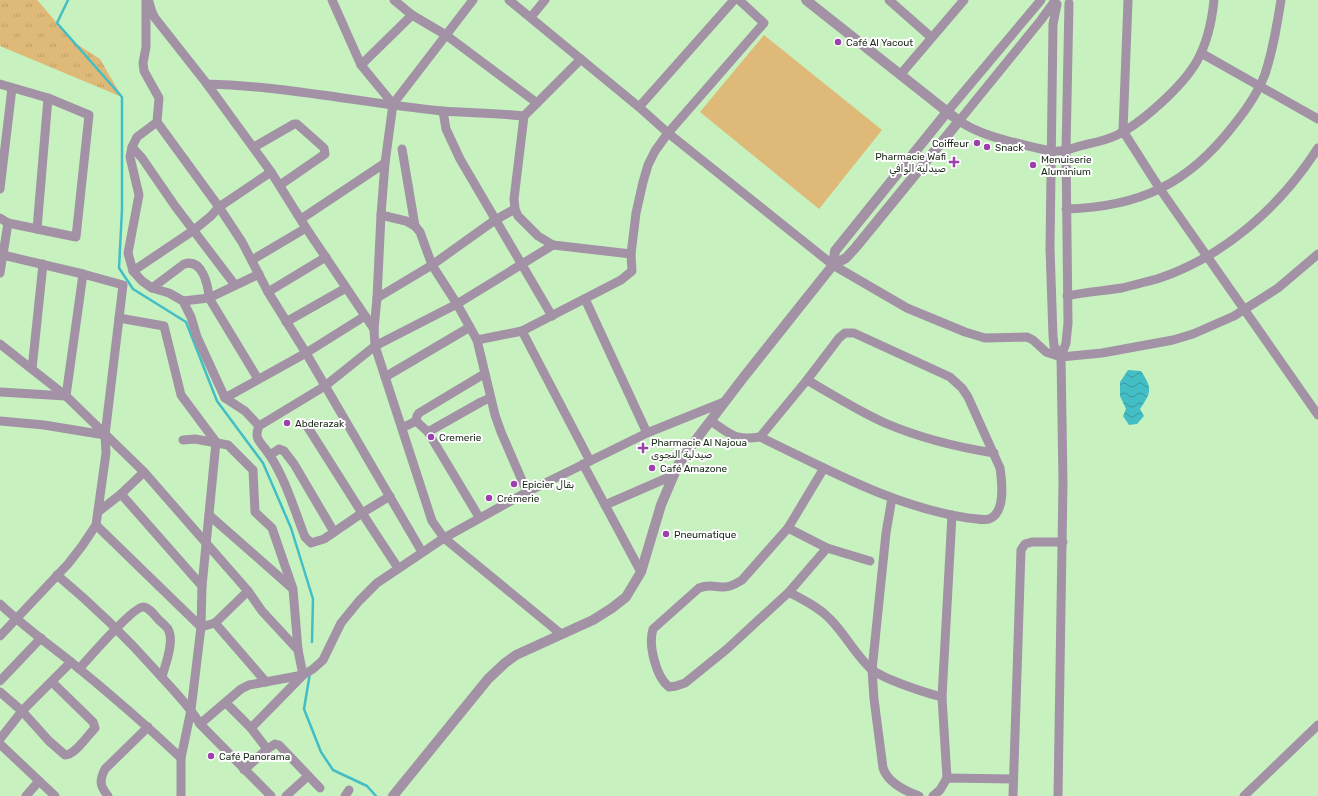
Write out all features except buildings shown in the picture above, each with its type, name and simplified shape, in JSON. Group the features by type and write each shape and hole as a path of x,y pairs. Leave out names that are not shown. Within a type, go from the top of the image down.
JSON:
{"street":[{"path":"147,0 155,18 254,147 374,329"},
{"path":"147,0 146,47 143,63 144,71 159,98 157,122 219,207 242,242 268,292 306,353 422,552"},
{"path":"332,0 361,65 392,104"},
{"path":"394,0 412,14 446,35 537,103"},
{"path":"473,0 392,104 381,215 374,329 375,346 432,521 444,538 560,634"},
{"path":"509,0 639,107 668,133 833,265 890,299 938,322 965,332 986,338 1027,337 1033,340 1046,352 1061,357 1102,353 1173,340 1220,323 1244,310 1278,288 1318,254"},
{"path":"531,17 545,0"},
{"path":"639,107 734,0"},
{"path":"477,340 522,332 621,280 632,271 631,254 636,212 648,165 655,151 668,133 764,23 739,0"},
{"path":"806,0 969,128 981,133 1051,151 1066,150 1109,139 1149,113 1181,82 1196,62 1201,53 1209,30 1214,0"},
{"path":"889,0 931,37"},
{"path":"900,75 964,0"},
{"path":"833,265 835,251 947,112 1041,0"},
{"path":"1128,0 1123,131 1160,189 1318,415"},
{"path":"1066,209 1088,208 1119,203 1142,197 1160,189 1186,174 1215,148 1244,112 1265,75 1273,47 1281,0"},
{"path":"1054,2 1065,5 1071,2 1066,150 1068,324 1066,343 1061,357 1063,430 1063,542 1058,796"},
{"path":"393,796 488,679 516,655 593,620 626,598 640,572 659,512 678,465 724,402 833,265 846,258 856,247 1041,20 1054,2"},
{"path":"1054,2 1050,248 1054,346 1061,357"},
{"path":"361,65 412,14"},
{"path":"1041,20 1048,21 1053,24"},
{"path":"1201,53 1318,119"},
{"path":"581,59 524,116 514,209 518,216 538,236 553,245 631,254"},
{"path":"0,84 48,98 89,115 76,237 4,221 3,255 0,273"},
{"path":"207,84 257,87 443,111 499,113 524,116"},
{"path":"0,189 12,88"},
{"path":"37,229 48,98"},
{"path":"443,111 446,130 460,159 552,316"},
{"path":"157,122 137,137 132,147 130,157 139,195 128,253 133,271 142,281 152,288 169,293 183,301 225,398 245,411 259,426"},
{"path":"254,147 294,124 297,124 324,148 325,154 280,185"},
{"path":"132,147 235,285"},
{"path":"1067,296 1122,288 1187,268 1208,256 1242,233 1277,201 1298,178 1318,148"},
{"path":"402,149 415,226"},
{"path":"301,219 385,163"},
{"path":"133,271 194,230 211,216 219,207 271,172"},
{"path":"377,298 432,265 495,220 514,209"},
{"path":"381,215 398,218 415,226 420,232 432,265 457,304 477,340 484,374 500,432 527,492"},
{"path":"252,260 306,228"},
{"path":"390,496 324,539 311,543 308,541 278,470 270,455 258,439 256,433 259,426 325,386 375,346 457,304 553,245"},
{"path":"0,636 57,575 82,546 96,525 106,453 105,434 123,285 3,255"},
{"path":"268,292 326,257"},
{"path":"152,288 184,264 189,262 194,263 199,268 204,278 208,289 209,298 258,379"},
{"path":"32,368 43,264"},
{"path":"66,396 83,274"},
{"path":"183,301 209,298 259,274"},
{"path":"286,322 346,288"},
{"path":"585,299 647,433"},
{"path":"225,398 306,353 365,316"},
{"path":"119,318 164,326 181,395 216,442 202,586 201,627 192,710 181,758 181,796"},
{"path":"385,377 470,327"},
{"path":"522,332 587,462 605,505 640,572"},
{"path":"711,421 730,434 740,438 760,437 824,468 892,498 952,515 982,520 989,519 996,514 999,508 1002,480 1000,468 968,397 956,382 950,377 854,333 845,333 839,338 760,437"},
{"path":"0,344 66,396 144,472 248,591 262,611 298,650"},
{"path":"402,428 416,421 419,413 484,374"},
{"path":"807,380 884,423 937,442 994,453"},
{"path":"0,392 66,396"},
{"path":"428,432 490,398"},
{"path":"251,728 303,675 323,660 341,623 359,601 377,583 398,568 479,517 527,492 647,433 724,402"},
{"path":"0,421 44,425 105,434"},
{"path":"416,421 428,432 479,517"},
{"path":"307,426 398,568"},
{"path":"183,440 195,439 228,445 253,470 255,512 272,528 293,589 298,650 303,675"},
{"path":"270,455 279,449 284,451 294,464 334,532"},
{"path":"824,468 788,528 742,580 734,585 725,587 705,585 699,588 652,629 651,639 654,657 658,672 664,683 669,687 685,683 727,649 788,592 827,548"},
{"path":"98,512 121,494 144,472"},
{"path":"605,505 674,475"},
{"path":"121,494 202,586"},
{"path":"892,498 886,533 872,670 874,699 885,775 890,781 919,796"},
{"path":"209,515 293,589"},
{"path":"933,796 940,790 947,778 942,697 952,515"},
{"path":"96,525 201,627"},
{"path":"788,528 827,548 870,561"},
{"path":"1013,796 1021,550 1025,544 1032,542 1063,542"},
{"path":"57,575 89,602 116,629 192,710 200,724 271,796"},
{"path":"201,627 215,623 248,591"},
{"path":"788,592 822,611 861,659 872,670 926,693 942,697"},
{"path":"0,604 16,619 71,662 148,727 181,758"},
{"path":"79,669 136,609 142,607 148,608 168,630 170,638 169,649 162,677"},
{"path":"215,623 266,682"},
{"path":"0,680 41,638"},
{"path":"0,738 22,711 71,662"},
{"path":"200,724 249,685 303,675"},
{"path":"0,692 22,711 49,741 65,755 70,754 95,728 95,726 93,722 52,682"},
{"path":"226,703 251,728 267,749"},
{"path":"1244,796 1318,725"},
{"path":"108,796 101,783 101,777 104,769 148,727"},
{"path":"0,744 55,796"},
{"path":"244,770 267,749 275,744 280,745 320,788"},
{"path":"286,796 308,776"},
{"path":"947,778 1013,780"},
{"path":"26,796 39,781"}],"green space":[{"path":"0,0 37,0 72,41 100,59 122,97 0,46"},
{"path":"764,35 882,130 819,209 700,112"}],"water":[{"path":"1128,370 1141,371 1149,387 1148,395 1140,409 1144,416 1137,424 1129,425 1123,416 1126,409 1120,396 1120,382"}],"waterway":[{"path":"68,0 57,23 122,97 122,210 119,268 133,289 186,322 217,401 263,463 291,528 313,599 312,642"},
{"path":"310,673 304,709 321,752 333,770 367,786 376,796"}],"place":[{"name":"Café Al Yacout","path":"838,42"},
{"name":"Coiffeur","path":"977,143"},
{"name":"Snack","path":"987,147"},
{"name":"Pharmacie Wafi صيدلية الوافي","path":"954,162"},
{"name":"Menuiserie Aluminium","path":"1033,165"},
{"name":"Abderazak","path":"287,423"},
{"name":"Cremerie","path":"431,437"},
{"name":"Pharmacie Al Najoua صيدلية النجوى","path":"643,448"},
{"name":"Café Amazone","path":"652,468"},
{"name":"Epicier بقال","path":"514,484"},
{"name":"Crémerie","path":"489,498"},
{"name":"Pneumatique","path":"666,534"},
{"name":"Café Panorama","path":"211,756"}]}
